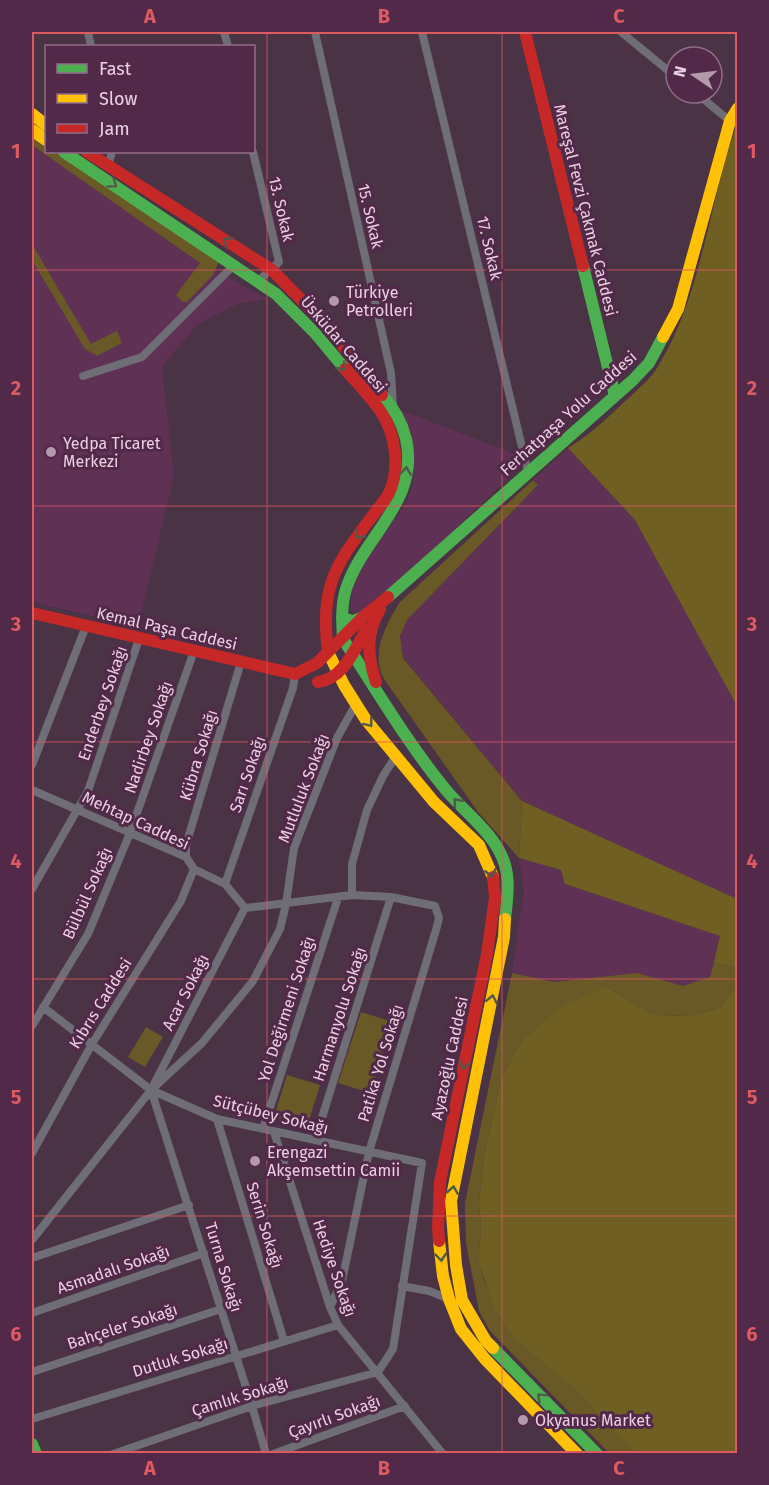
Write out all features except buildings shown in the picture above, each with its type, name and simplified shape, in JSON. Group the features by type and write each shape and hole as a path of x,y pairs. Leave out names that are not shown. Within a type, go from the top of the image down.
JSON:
{"main road":[{"name":"Mareşal Fevzi Çakmak Caddesi","path":"525,32 615,396"},
{"name":"Ferhatpaşa Yolu Caddesi","path":"367,620 388,597 615,396 649,363 678,309 730,121 738,108"},
{"path":"32,114 45,124"},
{"path":"32,130 45,139"},
{"name":"Üsküdar Caddesi","path":"66,153 276,294 315,333 381,412 391,434 394,475 388,495 352,543 340,562 332,583 327,601 325,627 328,652"},
{"name":"Üsküdar Caddesi","path":"88,153 272,270 334,333 363,374 393,407 403,428 408,450 407,473 402,494 357,565 346,589 342,639"},
{"path":"172,223 182,212"},
{"name":"Kemal Paşa Caddesi","path":"32,613 295,674 318,682 354,701"},
{"path":"342,618 353,621 367,620"},
{"path":"295,674 316,663 367,620"},
{"path":"318,682 327,681 339,674 367,620"},
{"path":"367,620 369,664 384,702"},
{"path":"342,639 384,702"},
{"name":"Ayazoğlu Caddesi","path":"328,652 354,701 434,802 479,846 493,874 495,898 487,954 440,1182 438,1227 443,1276 461,1329 485,1359 577,1454"},
{"name":"Ayazoğlu Caddesi","path":"384,702 417,752 446,790 492,839 505,864 508,883 508,911 504,937 451,1201 456,1265 462,1300 486,1341 597,1454"},
{"path":"32,1444 36,1454"}],"street":[{"name":"15. Sokak","path":"315,32 391,373 393,407"},
{"name":"17. Sokak","path":"422,32 528,472"},
{"path":"621,32 664,67"},
{"path":"711,105 730,121"},
{"path":"108,166 112,153"},
{"name":"13. Sokak","path":"253,153 279,262 272,270"},
{"path":"83,376 142,357 233,266"},
{"path":"257,282 272,270"},
{"path":"32,765 86,626"},
{"name":"Enderbey Sokağı","path":"32,889 88,791 140,639"},
{"name":"Nadirbey Sokağı","path":"130,833 194,651"},
{"name":"Kübra Sokağı","path":"186,857 186,845 241,662"},
{"name":"Sarı Sokağı","path":"225,884 293,688 295,674"},
{"name":"Mutluluk Sokağı","path":"151,1090 202,1043 253,981 280,929 294,849 337,738 354,701"},
{"path":"352,895 352,864 367,810 383,776 396,756"},
{"name":"Mehtap Caddesi","path":"32,790 186,857 194,869 225,884 245,908"},
{"name":"Bülbül Sokağı","path":"32,1026 88,934 130,833"},
{"name":"Kıbrıs Caddesi","path":"32,1153 92,1044 181,901 194,869"},
{"path":"245,908 352,895 392,897"},
{"name":"Harmanyolu Sokağı","path":"315,1140 392,897"},
{"name":"Patika Yol Sokağı","path":"330,1306 342,1281 369,1152 439,918 435,906 392,897"},
{"name":"Yol Değirmeni Sokağı","path":"263,1130 338,898"},
{"name":"Acar Sokağı","path":"151,1090 245,908"},
{"name":"Sütçübey Sokağı","path":"43,1007 151,1090 217,1119 422,1163 402,1286"},
{"path":"32,1240 151,1090"},
{"name":"Turna Sokağı","path":"151,1090 266,1454"},
{"name":"Serin Sokağı","path":"217,1119 284,1341"},
{"name":"Hediye Sokağı","path":"274,1132 338,1325 443,1454"},
{"path":"32,1258 189,1205"},
{"name":"Asmadalı Sokağı","path":"32,1313 204,1253"},
{"path":"378,1372 393,1349 402,1286 429,1291 449,1299"},
{"name":"Bahçeler Sokağı","path":"32,1372 221,1309"},
{"name":"Dutluk Sokağı","path":"32,1419 338,1325"},
{"name":"Çamlık Sokağı","path":"113,1454 252,1406 378,1372"},
{"name":"Çayırlı Sokağı","path":"273,1454 405,1406"}],"shaded area":[{"path":"737,124 737,706 635,520 568,448 602,423 649,379 672,340 695,279 727,154"},
{"path":"32,136 45,145 45,153 57,153 219,261 213,275 187,302 183,302 176,295 200,263 32,145"},
{"name":"Yedpa Ticaret Merkezi","path":"32,139 45,153 206,265 267,299 237,304 197,325 162,367 174,475 138,627 32,602"},
{"path":"32,244 91,344 117,331 122,343 97,356 85,349 32,260"},
{"path":"398,409 528,459 374,607 355,615 350,609 352,589 363,565 406,503 414,480 414,455 410,429"},
{"path":"568,448 635,520 737,706 737,899 522,801 403,657 400,636 407,620 538,485 533,480"},
{"path":"533,480 538,485 407,620 400,636 403,658 522,801 519,858 478,812 384,679 380,669 379,650 385,630 399,603"},
{"path":"522,801 737,899 737,968 714,962 720,936 565,884 561,870 519,858"},
{"path":"519,858 561,870 565,884 720,936 710,977 683,986 637,973 554,982 512,973 524,891"},
{"path":"714,962 737,968 737,985 721,1007 691,1016 654,1015 607,987 521,1042 501,1079 484,1156 479,1202 481,1228 478,1261 486,1285 635,1453 609,1453 490,1331 479,1311 466,1243 465,1203 512,973 554,982 637,973 683,986 710,977"},
{"path":"737,985 737,1453 635,1453 578,1391 512,1336 495,1308 478,1261 481,1228 479,1202 484,1156 501,1079 521,1042 561,1007 607,987 654,1015 691,1016 721,1007"},
{"path":"361,1012 393,1022 370,1093 338,1083"},
{"path":"146,1027 163,1037 145,1067 128,1057"},
{"path":"287,1075 320,1085 307,1127 274,1117"}],"traffic: fast":[{"path":"65,153 276,294 315,333 345,369"},
{"path":"583,266 615,396"},
{"path":"388,597 633,380 649,363 663,337"},
{"path":"343,639 342,620 346,589 354,570 398,500 405,482 408,461 406,439 397,416 382,395"},
{"path":"342,618 353,621 362,618"},
{"path":"343,639 405,735 432,772 488,834 501,854 507,871 508,892 505,919"},
{"path":"493,1348 597,1454"},
{"path":"32,1444 36,1454"}],"traffic: slow":[{"path":"663,337 678,309 730,121 738,108"},
{"path":"32,114 45,124"},
{"path":"32,130 45,139"},
{"path":"328,652 344,685 366,720 434,802 479,845 493,877"},
{"path":"493,1348 486,1341 462,1300 456,1265 451,1201 504,937 505,919"},
{"path":"439,1241 443,1276 461,1329 485,1359 577,1454"}],"traffic: jam":[{"path":"525,32 583,266"},
{"path":"89,153 272,270 334,333 363,374 382,395"},
{"path":"328,652 327,601 334,574 349,547 388,495 395,464 393,442 386,421 373,401 345,369"},
{"path":"295,674 317,663 362,618 388,597"},
{"path":"376,682 369,645 372,627 380,609"},
{"path":"32,613 295,674"},
{"path":"318,682 327,680 342,669 367,629"},
{"path":"439,1241 440,1182 487,954 495,898 493,877"}],"place":[{"name":"Türkiye Petrolleri","path":"334,301"},
{"name":"Yedpa Ticaret Merkezi","path":"51,452"},
{"name":"Erengazi Akşemsettin Camii","path":"255,1161"},
{"name":"Okyanus Market","path":"523,1420"}]}
